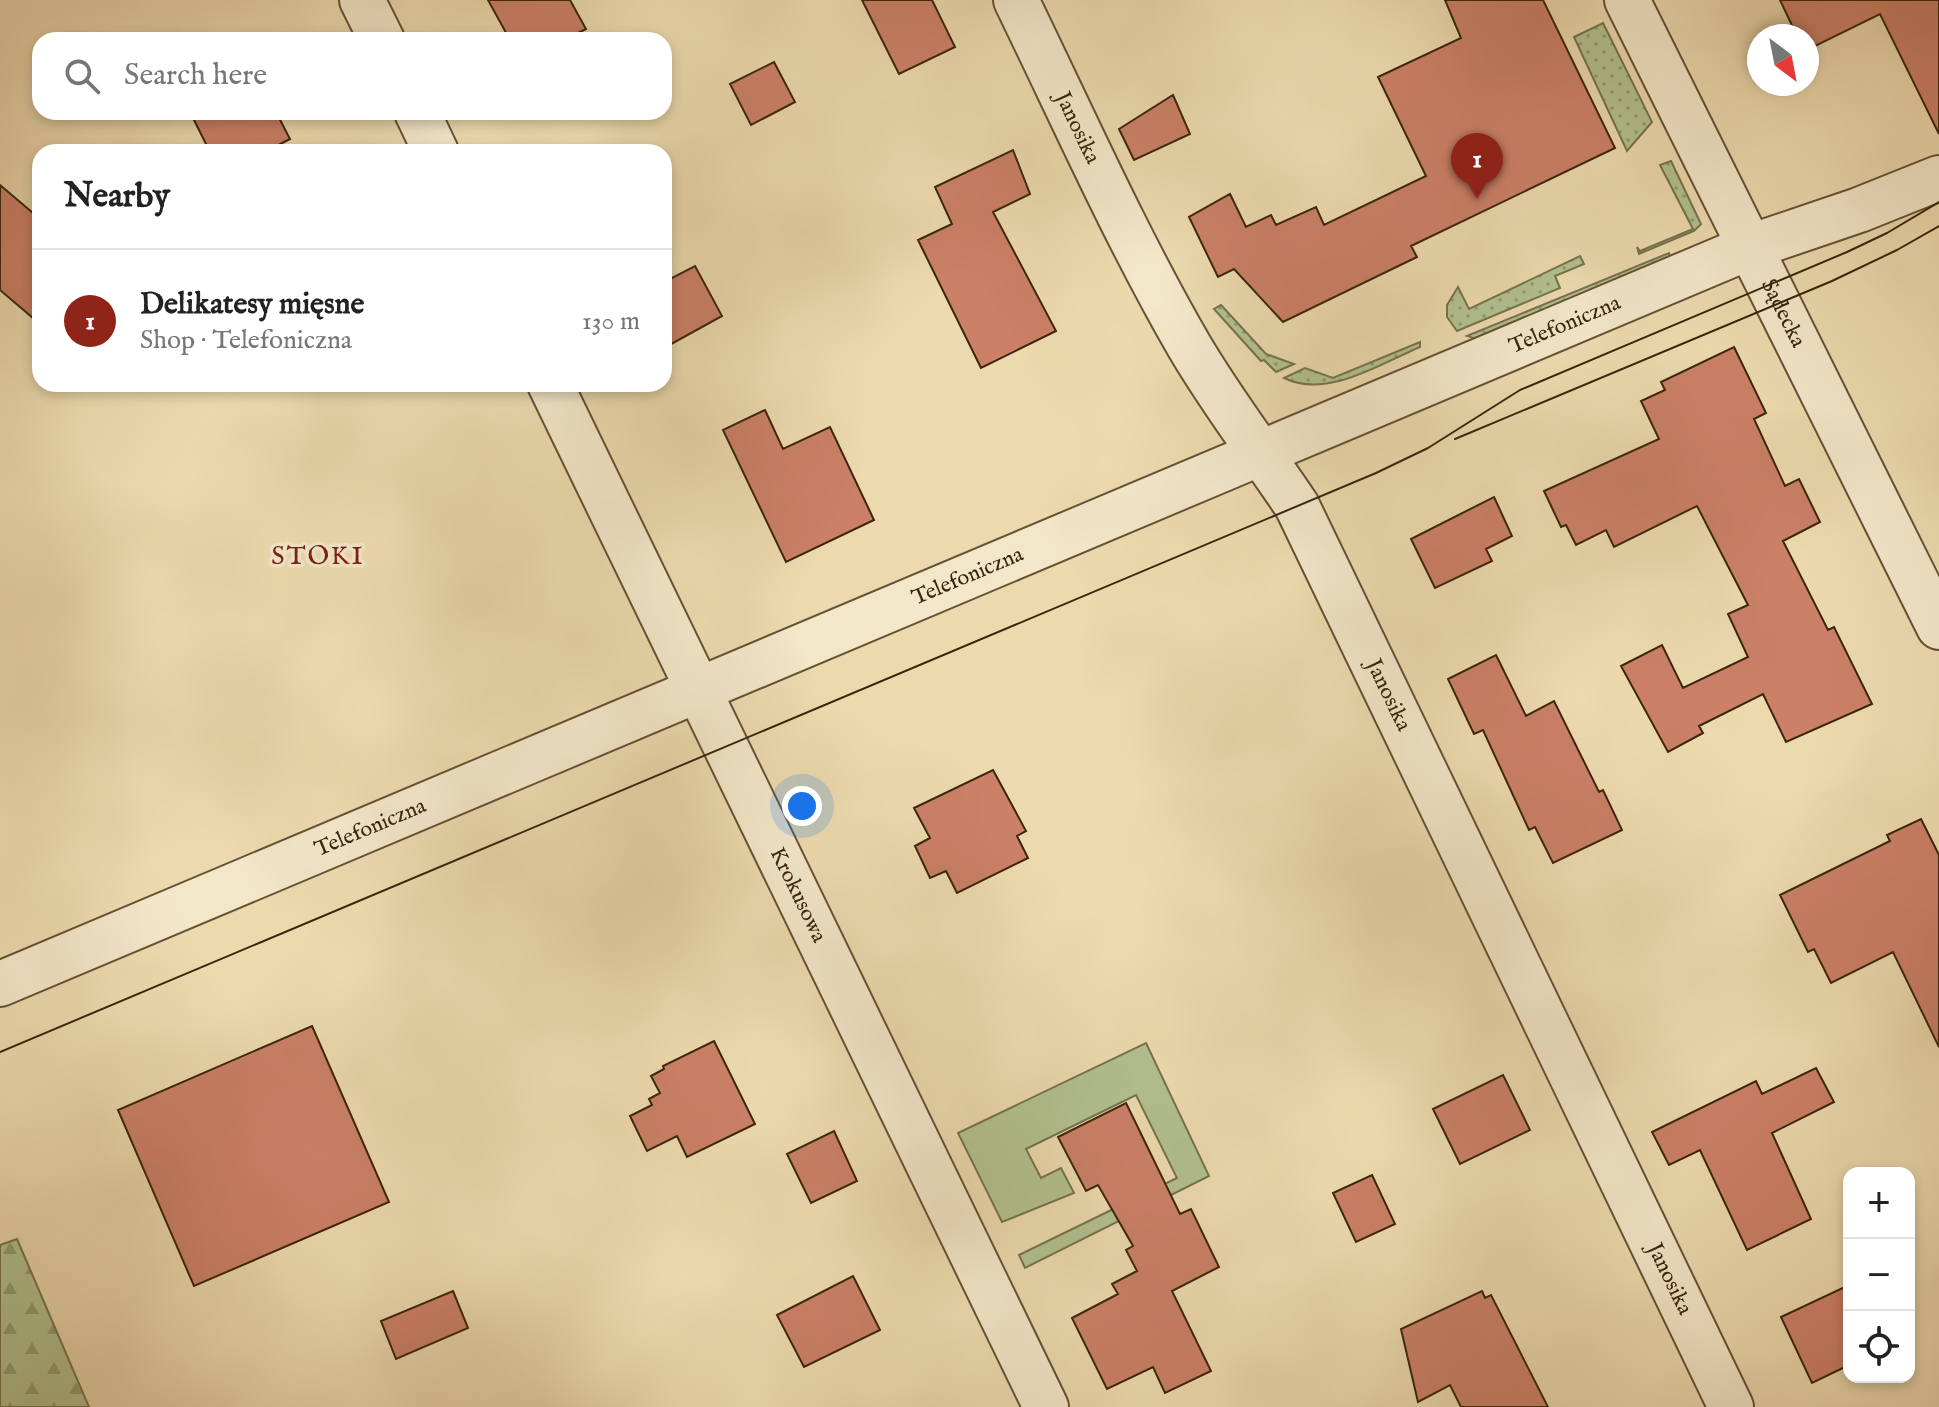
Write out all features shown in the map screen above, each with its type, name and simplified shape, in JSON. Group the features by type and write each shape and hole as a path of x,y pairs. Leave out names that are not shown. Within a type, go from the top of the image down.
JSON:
{"street":[{"path":"362,0 378,32"},
{"name":"Janosika","path":"1016,0 1153,280 1207,375 1297,506 1731,1407"},
{"name":"Sądecka","path":"1627,0 1939,627"},
{"path":"421,120 432,144"},
{"name":"Telefoniczna","path":"0,984 1750,247 1859,210 1939,178"},
{"name":"Krokusowa","path":"554,392 1046,1407"}],"green space":[{"path":"1603,23 1652,122 1627,151 1574,37"},
{"path":"1671,161 1701,224 1694,231 1639,254 1637,247 1640,251 1693,229 1660,165"},
{"path":"1669,253 1670,257 1476,339 1467,336"},
{"path":"1580,256 1584,264 1555,276 1560,288 1457,331 1447,317 1447,305 1458,287 1469,309"},
{"path":"1221,305 1266,354 1294,364 1276,372 1264,360 1261,361 1214,309"},
{"path":"1420,342 1420,347 1371,370 1335,382 1301,383 1284,378 1305,368 1333,378"},
{"path":"1146,1043 1209,1176 1025,1268 1019,1255 1177,1178 1136,1095 1026,1149 1041,1178 1061,1168 1074,1193 1002,1222 958,1133"},
{"path":"17,1239 89,1407 0,1407 0,1245"}],"building":[{"path":"488,0 570,0 586,29 580,32 506,32"},
{"path":"862,0 932,0 955,47 899,74"},
{"path":"1445,0 1543,0 1615,148 1411,246 1417,257 1283,322 1234,269 1218,277 1189,217 1230,194 1246,227 1271,215 1276,225 1316,207 1324,225 1426,176 1378,77 1461,38"},
{"path":"1780,0 1939,0 1939,134 1880,14 1819,44 1819,24 1791,24"},
{"path":"774,62 795,102 751,125 730,84"},
{"path":"1173,95 1190,134 1134,160 1119,129"},
{"path":"194,120 280,120 290,139 280,144 206,144"},
{"path":"1013,150 1030,194 993,212 1056,331 981,368 918,240 952,224 935,187"},
{"path":"0,185 32,212 32,317 0,290"},
{"path":"695,266 722,316 672,344 672,278"},
{"path":"1734,347 1766,413 1754,419 1785,486 1799,479 1820,522 1783,541 1828,630 1834,627 1872,704 1786,742 1763,694 1699,726 1703,733 1668,752 1621,666 1662,645 1683,688 1748,657 1728,614 1748,605 1697,506 1614,547 1606,530 1576,545 1566,525 1561,527 1544,491 1659,439 1641,401 1665,390 1661,382"},
{"path":"765,410 783,449 830,427 874,520 786,562 723,430"},
{"path":"1494,497 1512,536 1486,549 1492,561 1435,588 1411,539"},
{"path":"1496,655 1526,716 1554,701 1599,792 1603,790 1622,830 1553,863 1535,827 1529,830 1483,730 1474,734 1448,679"},
{"path":"993,770 1026,831 1017,836 1028,858 957,893 946,871 930,878 915,846 930,838 914,808"},
{"path":"1921,819 1939,855 1939,1047 1893,952 1831,983 1814,949 1808,952 1780,895 1890,841 1887,835"},
{"path":"312,1026 389,1202 194,1286 118,1110"},
{"path":"714,1041 755,1124 687,1157 677,1136 647,1151 630,1116 652,1105 649,1099 660,1093 651,1076 664,1069 663,1066"},
{"path":"1816,1068 1834,1102 1772,1133 1811,1219 1747,1250 1700,1150 1669,1165 1652,1132 1756,1081 1762,1094"},
{"path":"1503,1075 1530,1130 1460,1164 1433,1109"},
{"path":"1126,1103 1180,1214 1191,1209 1219,1267 1172,1291 1211,1371 1165,1393 1153,1367 1107,1389 1072,1318 1118,1294 1112,1284 1137,1271 1126,1250 1133,1246 1098,1185 1086,1191 1058,1137"},
{"path":"834,1131 857,1181 811,1203 787,1154"},
{"path":"1372,1175 1395,1224 1356,1242 1333,1193"},
{"path":"853,1276 880,1330 804,1367 777,1315"},
{"path":"1843,1288 1843,1368 1812,1383 1781,1317"},
{"path":"453,1291 468,1328 396,1359 381,1321"},
{"path":"1482,1291 1485,1298 1491,1295 1548,1407 1461,1407 1450,1385 1418,1402 1401,1329"}],"tram line":[{"path":"0,1052 1376,473 1428,448 1520,390 1847,252 1887,233 1939,202"},
{"path":"1455,439 1832,281 1939,226"}],"place":[{"name":"Delikatesy mięsne","path":"1477,199"}],"district":[{"name":"STOKI","path":"318,556"}]}
